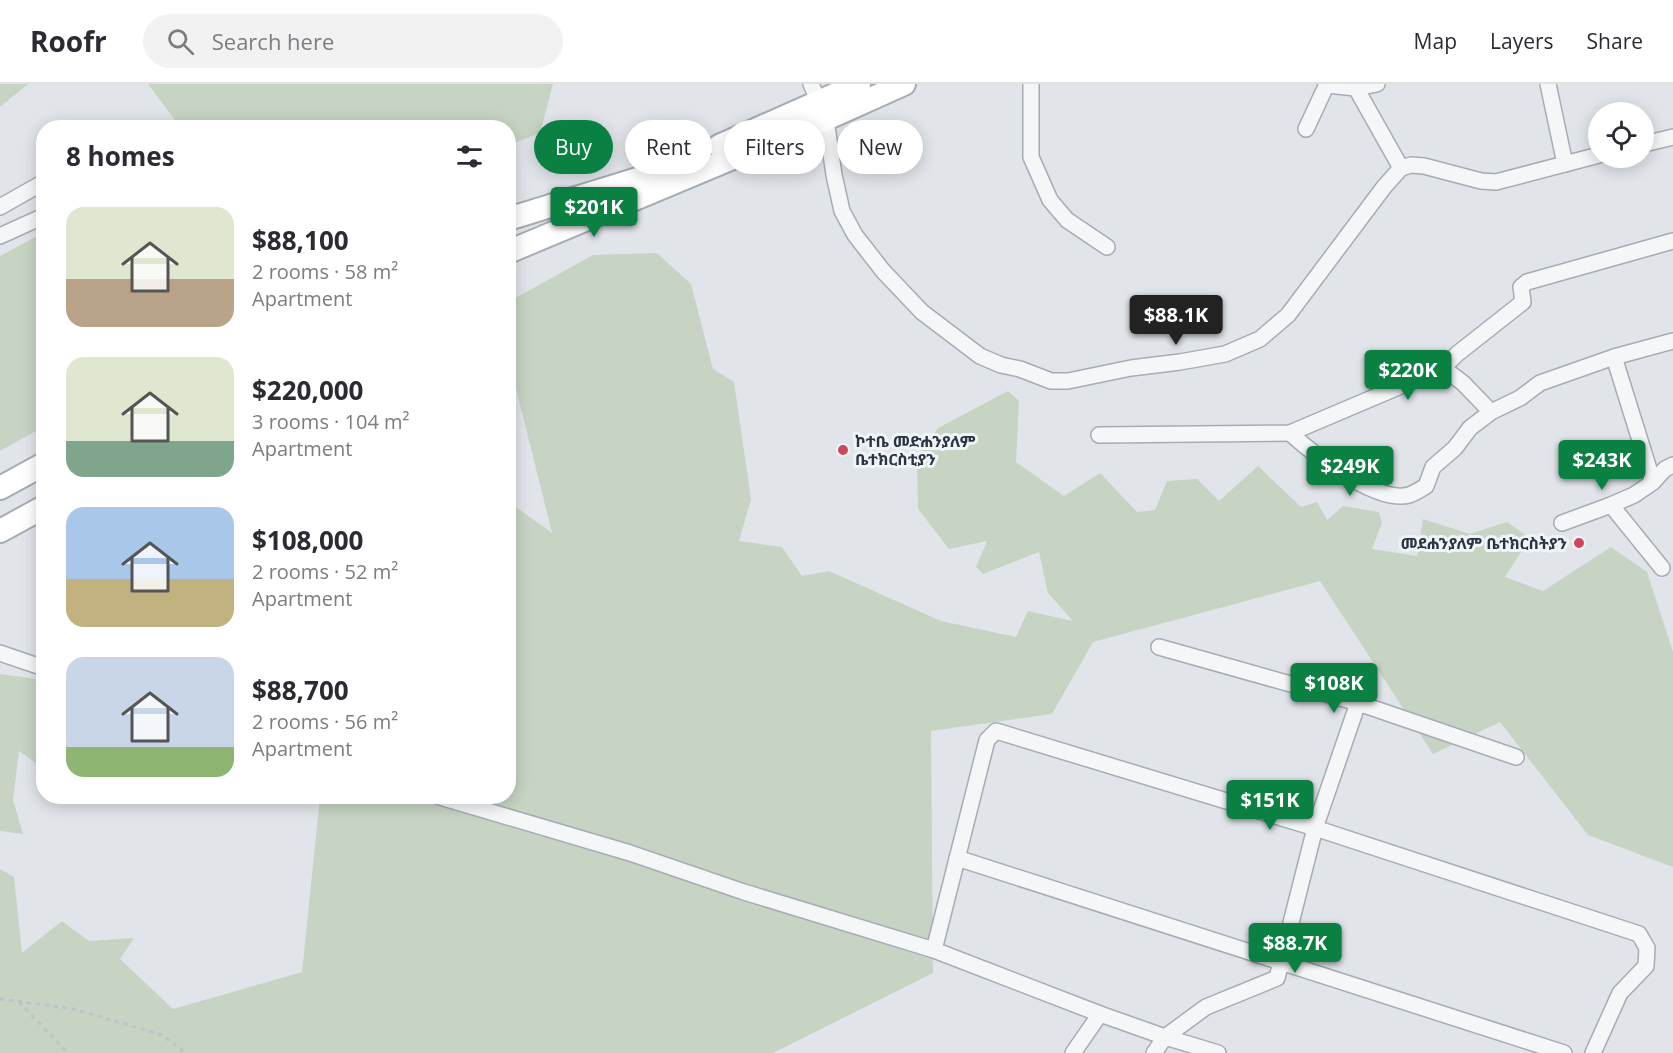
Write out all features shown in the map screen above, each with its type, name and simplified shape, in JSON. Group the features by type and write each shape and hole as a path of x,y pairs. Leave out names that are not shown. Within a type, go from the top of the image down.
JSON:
{"main road":[{"path":"516,248 745,143 819,101 859,84"},
{"path":"819,101 904,84"},
{"path":"516,217 661,180"},
{"path":"0,488 36,468"},
{"path":"0,531 36,511"}],"street":[{"path":"1031,84 1031,157 1050,200 1066,220 1107,248"},
{"path":"1306,129 1327,84 1356,88 1377,84"},
{"path":"1548,84 1565,164"},
{"path":"1356,88 1401,168"},
{"path":"819,101 842,211 855,236 883,271 922,312 980,356 1051,381 1068,381 1131,368 1225,354 1260,339 1288,315 1384,187 1401,168 1411,165 1424,166 1480,181 1496,182 1588,158"},
{"path":"1654,142 1673,137"},
{"path":"0,207 36,187"},
{"path":"0,236 36,220"},
{"path":"1099,435 1290,433 1443,368 1523,302 1521,287 1527,282 1673,241"},
{"path":"1290,433 1315,455 1364,487 1396,496 1409,495 1426,486 1433,467 1455,448 1470,428 1491,412 1520,398 1540,383 1614,357 1673,341"},
{"path":"1614,357 1653,482"},
{"path":"1443,368 1463,383 1491,412"},
{"path":"1562,523 1634,495 1673,465"},
{"path":"1611,505 1662,568"},
{"path":"1159,647 1358,703 1516,757"},
{"path":"0,653 36,665"},
{"path":"1154,1053 1165,1037 1206,1007 1276,978 1315,828 1358,703"},
{"path":"934,950 987,740 996,731 1315,828 1639,934 1647,948 1646,966 1620,993 1593,1053"},
{"path":"464,804 630,853 744,892 934,950 1101,1014 1218,1053"},
{"path":"957,858 1564,1053"},
{"path":"1073,1053 1101,1014"}],"path":[{"path":"0,999 74,1009 162,1035 186,1053"},
{"path":"18,1001 68,1053"}],"green space":[{"path":"0,84 28,84 0,107"},
{"path":"148,84 553,84 543,120 534,120 534,135 516,142 516,120 175,120"},
{"path":"36,237 36,431 0,451 0,256"},
{"path":"657,253 691,284 713,369 734,382 751,499 739,541 782,547 802,576 829,571 941,621 1016,637 1028,611 1073,621 1048,593 1039,552 983,574 976,567 987,541 949,549 918,509 917,456 938,428 1008,391 1019,401 1016,462 1064,496 1100,473 1137,512 1155,510 1167,481 1197,479 1219,501 1258,466 1301,507 1317,502 1327,520 1343,506 1379,512 1382,523 1372,549 1417,556 1423,519 1470,534 1507,522 1530,538 1505,577 1543,591 1611,547 1647,572 1673,652 1673,867 1588,835 1500,722 1433,754 1320,581 1093,642 1052,714 931,731 933,973 773,1053 0,1053 0,869 14,877 22,953 62,921 89,941 134,938 120,959 173,1009 302,972 319,804 516,804 516,507 552,533 516,388 516,298 593,255"},
{"path":"0,674 36,679 36,763 19,751 13,800 23,834 0,831"}],"place":[{"name":"ኮተቤ መድሐንያለም ቤተክርስቲያን","path":"843,450"},
{"name":"መደሐንያለም ቤተክርስትያን","path":"1579,543"}]}
